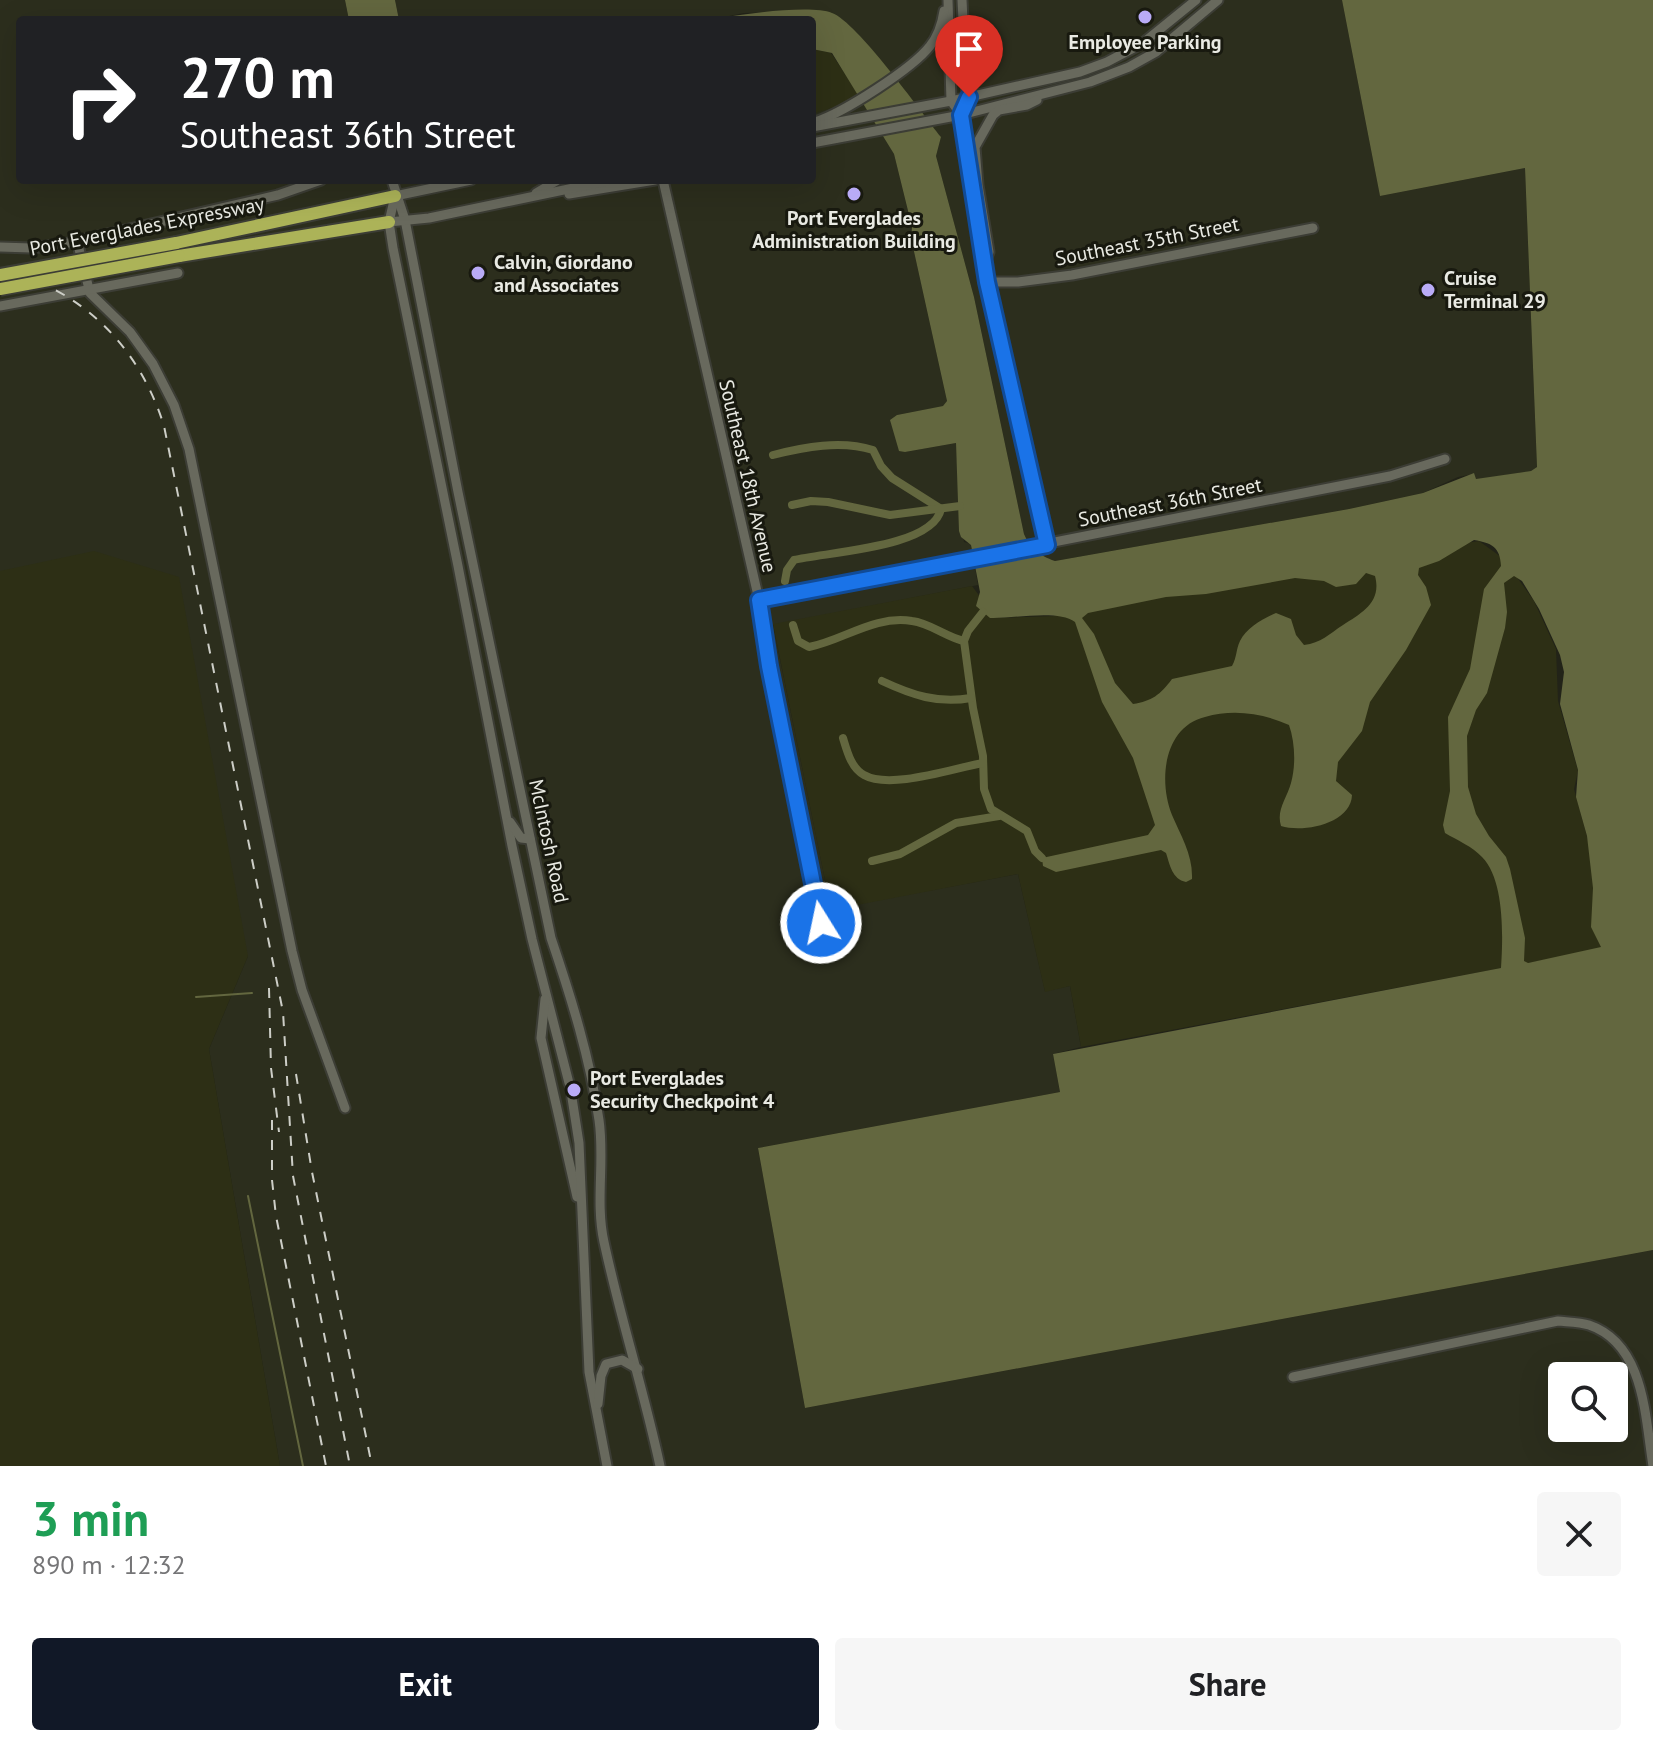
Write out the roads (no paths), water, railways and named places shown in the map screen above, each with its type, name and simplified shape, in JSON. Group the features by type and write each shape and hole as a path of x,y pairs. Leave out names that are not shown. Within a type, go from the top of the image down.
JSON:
{"highway":[{"name":"Port Everglades Expressway","path":"0,289 395,196"},
{"name":"Port Everglades Expressway","path":"0,275 389,222"}],"street":[{"path":"816,123 857,101 930,47 941,26 947,0"},
{"path":"947,0 951,101 961,115 987,282 1042,546"},
{"path":"961,115 969,97 962,0"},
{"path":"816,124 951,101 1058,78 1107,62 1154,35 1196,0"},
{"path":"816,142 961,115 1090,82 1144,60 1179,35 1218,0"},
{"path":"984,265 989,252 974,156 977,140 999,110 1027,105 1050,93"},
{"path":"0,247 42,247 77,241 278,195 310,184"},
{"path":"393,184 395,196 389,222 526,199 594,184"},
{"path":"395,196 452,184"},
{"path":"526,199 543,184"},
{"path":"526,199 551,184"},
{"path":"526,199 568,184"},
{"path":"526,199 635,184"},
{"name":"Southeast 18th Avenue","path":"664,184 759,600 769,666 821,923"},
{"name":"McIntosh Road","path":"395,196 405,220 551,938 575,1008 600,1121 602,1227 660,1466"},
{"name":"McIntosh Road","path":"389,222 506,816 569,1083"},
{"name":"Southeast 35th Street","path":"987,282 1018,282 1072,275 1313,228"},
{"path":"77,241 89,289 96,300 130,332 153,364 184,434 194,467 292,951 302,990 345,1108"},
{"path":"0,306 178,273"},
{"name":"Southeast 36th Street","path":"759,600 1390,476 1445,459"},
{"path":"506,816 521,838 530,839"},
{"name":"McIntosh Road","path":"546,992 541,1038 582,1218"},
{"name":"McIntosh Road","path":"572,1098 579,1143 589,1372 607,1466"},
{"path":"1293,1377 1558,1321 1588,1324 1612,1336 1632,1364 1641,1389 1653,1466"},
{"path":"597,1415 601,1376 606,1364 622,1360 638,1369"}],"waterway":[{"path":"773,455 835,445 873,450 892,478 941,509 934,522 899,540 794,560 787,570 785,581"},
{"path":"792,505 811,501 828,502 890,515 960,506"},
{"path":"983,612 964,641 983,756 984,789 991,809 1027,831 1035,851 1042,858"},
{"path":"793,625 798,641 809,647 872,625 898,620 919,622 964,641"},
{"path":"882,681 925,697 947,700 971,698"},
{"path":"843,738 856,768 875,779 905,779 983,763"},
{"path":"872,861 900,854 956,823 999,816"},
{"path":"196,997 252,993"},
{"path":"248,1196 303,1466"}],"railway":[{"path":"0,269 30,278 57,291 103,325 123,346 139,371 164,426 283,1012 293,1176 350,1466"},
{"path":"269,988 271,1068 279,1132"},
{"path":"296,1074 312,1172 372,1466"},
{"path":"272,1120 272,1180 276,1216 326,1466"}],"place":[{"name":"Employee Parking","path":"1145,17"},
{"name":"Port Everglades Administration Building","path":"854,194"},
{"name":"Calvin, Giordano and Associates","path":"478,273"},
{"name":"Cruise Terminal 29","path":"1428,290"},
{"name":"Port Everglades Security Checkpoint 4","path":"574,1090"}]}
